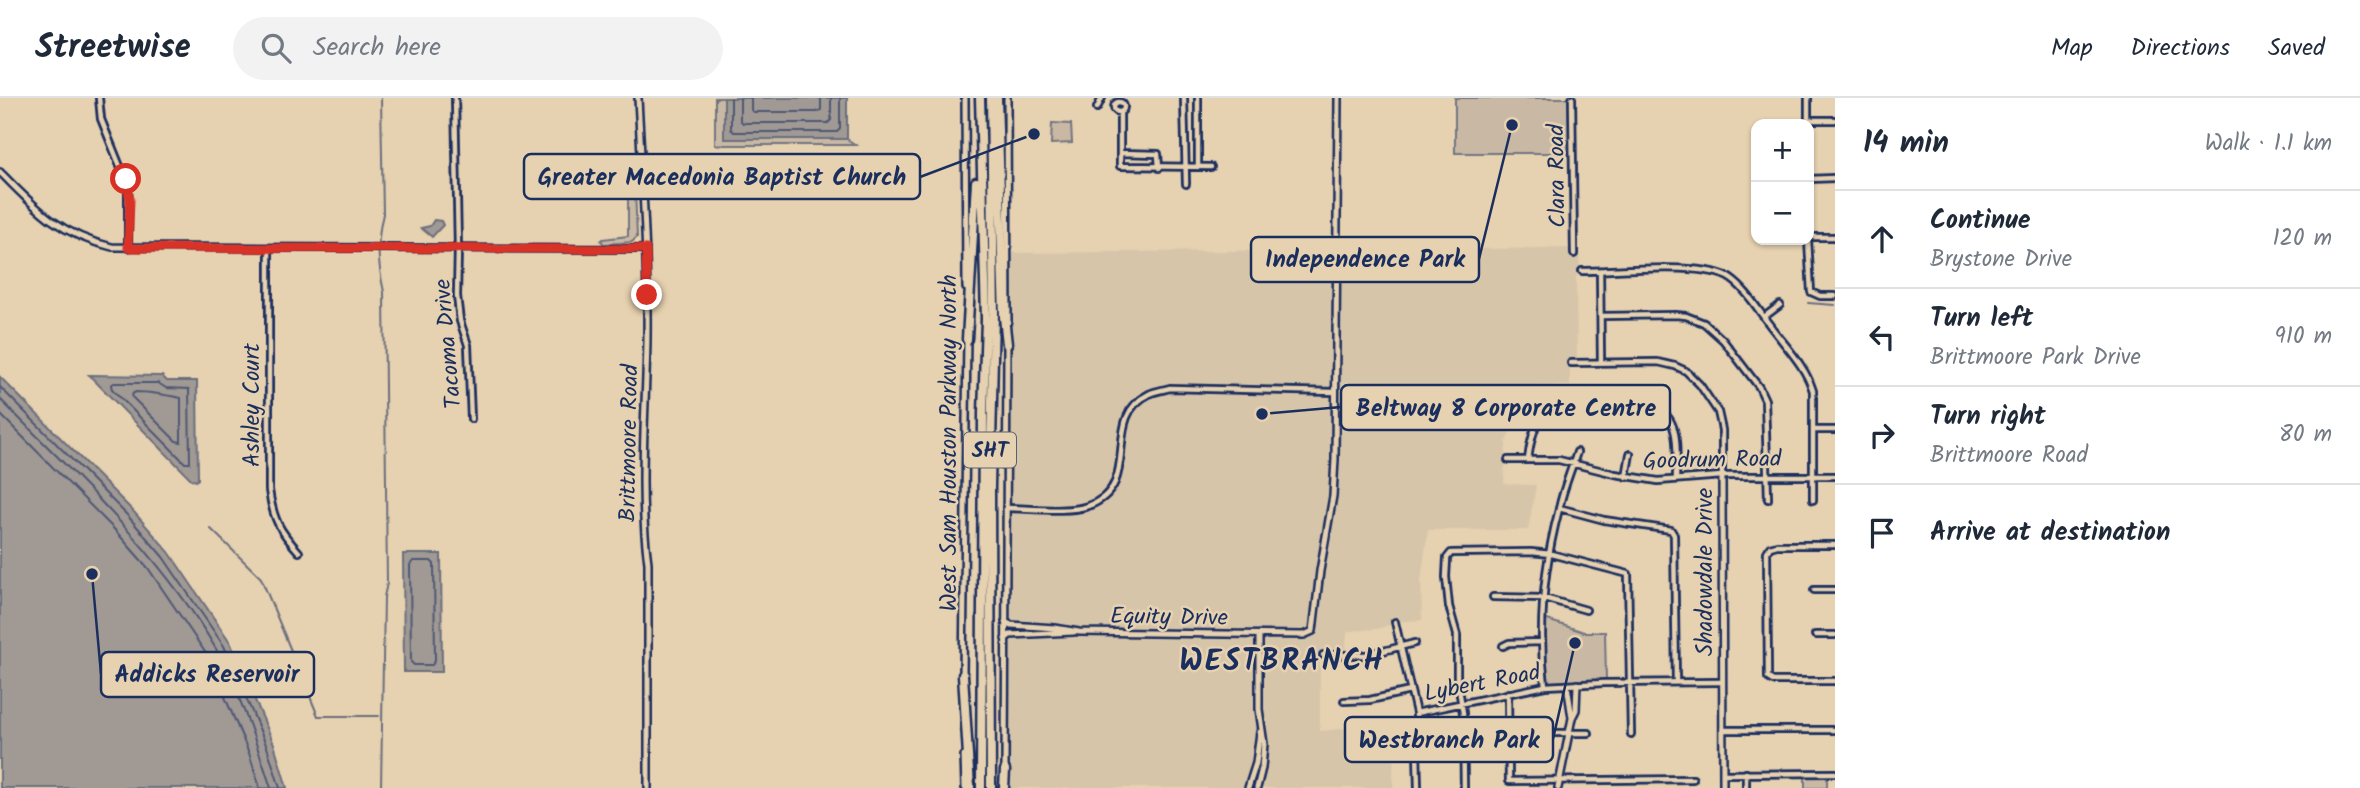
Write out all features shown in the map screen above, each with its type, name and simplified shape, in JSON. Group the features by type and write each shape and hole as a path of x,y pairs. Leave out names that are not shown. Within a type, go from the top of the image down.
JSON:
{"highway":[{"name":"SHT","path":"980,98 986,320 981,788"},
{"name":"SHT","path":"991,98 995,314 990,480 991,788"},
{"path":"997,98 1007,344"},
{"path":"967,339 977,170 981,167"},
{"path":"963,675 970,788"},
{"path":"1005,770 1005,788"}],"street":[{"path":"99,98 101,119 128,186 128,248"},
{"name":"Tacoma Drive","path":"455,98 457,306 468,350 471,419"},
{"name":"Brittmoore Road","path":"638,98 646,249 648,788"},
{"name":"West Sam Houston Parkway North","path":"965,98 965,788"},
{"path":"1005,770 1009,242 1007,98"},
{"path":"1097,108 1102,98"},
{"path":"1184,98 1186,184"},
{"path":"1198,98 1198,167"},
{"path":"1006,508 1086,507 1103,498 1121,470 1124,422 1134,405 1149,394 1170,388 1335,392 1339,244 1338,98"},
{"name":"Clara Road","path":"1572,98 1574,254"},
{"path":"1808,98 1808,119"},
{"path":"1120,100 1124,106 1120,112 1120,166 1211,167"},
{"path":"1814,122 1835,120"},
{"path":"1120,153 1158,153 1159,167"},
{"path":"0,172 25,199 57,225 88,241 128,248 646,249"},
{"path":"1814,179 1835,178"},
{"path":"1814,239 1835,237"},
{"path":"1809,245 1809,289 1815,295 1835,296"},
{"name":"Ashley Court","path":"269,248 269,490 272,512 280,532 299,552"},
{"path":"1582,271 1702,269 1720,273 1733,280 1807,375 1813,391 1813,500"},
{"path":"1571,363 1601,362 1600,271"},
{"path":"1763,317 1780,305"},
{"path":"1601,316 1686,316 1710,326 1759,387 1765,400 1768,499"},
{"name":"Shadowdale Drive","path":"1601,362 1658,362 1682,369 1700,385 1718,412 1722,475 1723,788"},
{"name":"Equity Drive","path":"1005,639 1010,635 1079,632 1304,635 1313,631 1333,495 1335,392"},
{"path":"1528,460 1531,441 1540,417 1547,410 1652,407 1667,416 1676,435 1676,479"},
{"path":"1813,430 1835,430"},
{"path":"1545,686 1541,642 1544,598 1559,508 1577,452"},
{"path":"1626,477 1630,454"},
{"name":"Goodrum Road","path":"1508,460 1574,463 1626,477 1658,481 1722,475 1835,476"},
{"path":"1559,508 1604,520 1671,530 1674,535 1676,682"},
{"path":"1835,545 1770,547 1767,552 1769,680 1835,681"},
{"path":"1464,788 1457,635 1447,592 1446,565 1451,554 1551,554 1628,574 1631,734"},
{"path":"1814,590 1835,590"},
{"path":"1493,597 1544,598 1586,610"},
{"name":"Equity Drive","path":"1005,622 1011,625 1079,632"},
{"path":"1395,622 1416,713 1418,788"},
{"path":"1257,788 1264,744 1261,725 1259,635"},
{"path":"1815,635 1835,635"},
{"path":"1503,646 1509,643 1541,642"},
{"path":"1323,655 1367,654 1415,643"},
{"name":"Lybert Road","path":"1416,713 1545,686 1722,682"},
{"path":"1558,788 1576,710 1577,684"},
{"path":"1567,685 1572,718"},
{"path":"1344,701 1370,700 1410,691"},
{"path":"1508,693 1509,781 1693,779"},
{"path":"1248,788 1256,763 1261,725"},
{"path":"1723,730 1835,730"},
{"path":"1553,733 1589,733"},
{"path":"1723,774 1835,773"},
{"path":"1746,774 1746,788"}],"shaded area":[{"path":"715,98 724,98 725,139 847,139 856,145 715,145"},
{"path":"1455,98 1569,98 1570,153 1455,153"},
{"path":"1052,123 1071,124 1072,143 1051,144"},
{"path":"626,165 634,167 637,237 632,242 604,244 601,241 603,239 628,236"},
{"path":"1579,248 1580,275 1576,276 1577,357 1570,358 1570,386 1528,387 1506,442 1504,484 1536,485 1528,530 1428,530 1421,581 1422,620 1390,622 1389,625 1377,629 1351,631 1347,633 1346,649 1320,649 1320,731 1394,723 1393,788 1005,788 1009,253"},
{"path":"1544,619 1584,632 1605,632 1606,680 1548,682 1544,654"},
{"path":"1805,775 1827,775 1827,788 1805,788"}],"water":[{"path":"724,98 847,98 847,139 724,139"},
{"path":"434,220 441,221 443,225 432,237 421,228 430,226"},
{"path":"89,375 162,376 167,381 197,381 198,479 191,479"},
{"path":"0,377 133,511 169,552 230,642 274,744 287,788 0,788"},
{"path":"403,554 441,554 442,672 404,672"}],"waterway":[{"path":"381,98 383,214 379,253 384,292 387,583 384,597 381,788"},
{"path":"1808,303 1835,305"},
{"path":"210,528 261,578 318,716 379,716"}],"place":[{"name":"Independence Park","path":"1512,125"},
{"name":"Greater Macedonia Baptist Church","path":"1034,134"},
{"name":"Beltway 8 Corporate Centre","path":"1262,414"},
{"name":"Addicks Reservoir","path":"92,574"},
{"name":"Westbranch Park","path":"1575,643"}],"district":[{"name":"WESTBRANCH","path":"1282,660"}],"route":[{"path":"126,179 130,199 128,248 646,249 647,295"}]}
